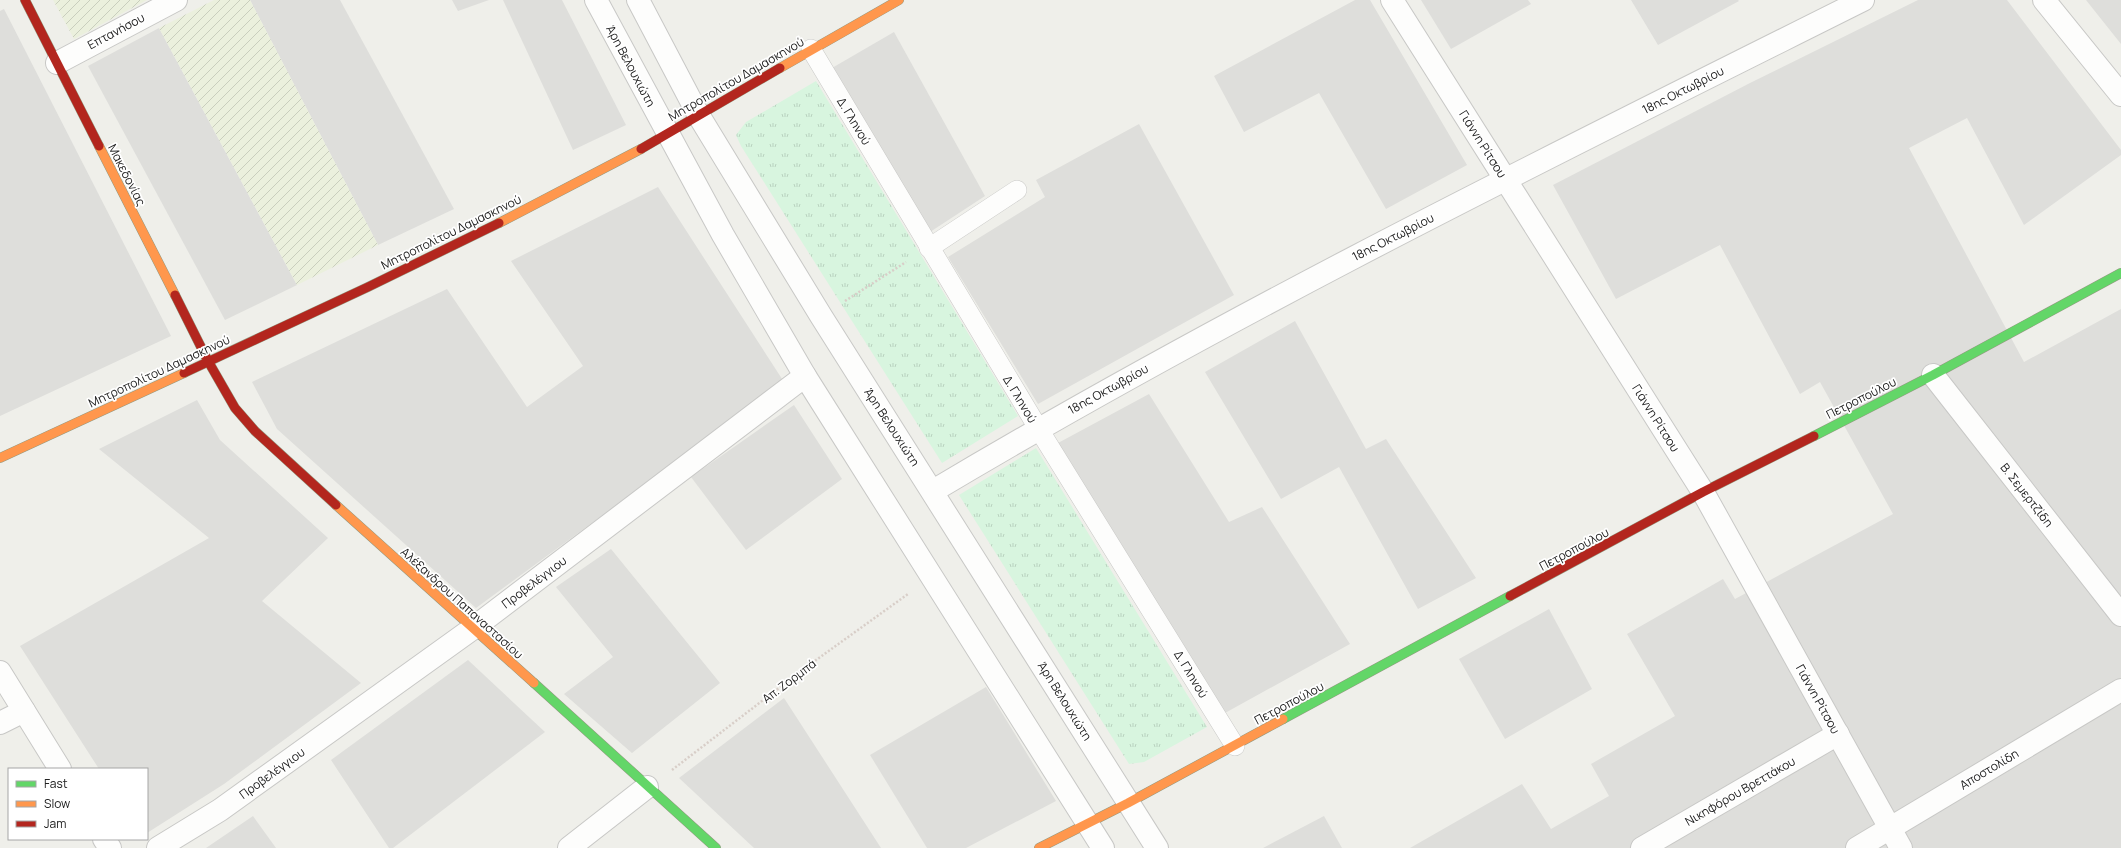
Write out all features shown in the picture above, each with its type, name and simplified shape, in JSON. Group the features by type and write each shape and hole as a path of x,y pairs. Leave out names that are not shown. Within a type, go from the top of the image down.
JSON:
{"street":[{"name":"Μακεδονίας","path":"25,0 208,361"},
{"name":"Επτανήσου","path":"56,63 176,0"},
{"name":"Άρη Βελουχιώτη","path":"596,0 722,235 805,376 1103,848"},
{"name":"Άρη Βελουχιώτη","path":"638,0 699,116 821,316 933,491 1157,848"},
{"name":"Μητροπολίτου Δαμασκηνού","path":"0,458 529,208 699,116 811,49 899,0"},
{"name":"Γιάννη Ρίτσου","path":"1392,0 1704,492 1901,848"},
{"name":"18ης Οκτωβρίου","path":"933,491 1038,428 1203,336 1505,179 1863,0"},
{"path":"2044,0 2121,95"},
{"name":"Πετροπούλου","path":"1039,848 1128,803 1704,492 1933,375 2121,273"},
{"name":"Αλέξανδρου Παπαναστασίου","path":"208,361 235,408 255,431 472,629 716,848"},
{"name":"Β. Σεμερτζίδη","path":"1933,375 2121,615"},
{"name":"Προβελέγγιου","path":"158,848 220,810 472,629 805,376"},
{"path":"0,672 59,768"},
{"name":"Αποστολίδη","path":"1857,848 2121,690"},
{"path":"0,723 24,711"},
{"name":"Νικηφόρου Βρεττάκου","path":"1642,848 1838,734"},
{"path":"569,848 648,787"}],"lane":[{"name":"Δ. Γληνού","path":"811,49 1038,428 1234,746"},
{"path":"929,248 1017,190"}],"path":[{"path":"821,316 929,248"},
{"name":"Απ. Ζορμπά","path":"648,787 805,668 931,577"}],"shaded area":[{"path":"250,0 340,0 454,209 378,245"},
{"path":"452,0 489,0 458,11"},
{"path":"503,0 562,0 626,125 573,150"},
{"path":"1355,0 1370,0 1467,165 1386,209 1319,93 1244,132 1214,76"},
{"path":"1421,0 1528,0 1531,4 1451,49"},
{"path":"1631,0 1738,0 1739,1 1658,45"},
{"path":"1918,0 2007,0 2121,150 2121,155 2024,225 1967,118 1909,148 2024,362 2121,309 2121,848 1410,848 1522,784 1551,829 1609,796 1591,764 1675,716 1627,634 1723,579 1735,599 1893,514 1820,382 1800,394 1720,245 1616,299 1553,185 1750,83"},
{"path":"2086,0 2121,0 2121,44"},
{"path":"4,9 171,336 0,416 0,11"},
{"path":"159,28 297,285 225,320 88,66"},
{"path":"894,32 985,196 930,232 832,68"},
{"path":"1139,124 1234,295 1038,404 948,257 1045,197 1036,180"},
{"path":"658,187 784,382 476,608 277,429 252,382 447,289 527,407 583,366 511,261"},
{"path":"1295,321 1366,449 1386,439 1476,578 1418,609 1339,467 1281,499 1205,372"},
{"path":"1149,394 1229,522 1262,507 1350,644 1225,713 1058,443"},
{"path":"197,400 220,440 328,538 262,601 361,683 224,784 148,832 148,768 98,768 20,646 209,538 99,449"},
{"path":"794,405 842,479 746,550 691,477"},
{"path":"611,549 720,683 632,753 564,694 613,657 556,587"},
{"path":"1549,609 1592,689 1505,739 1459,659"},
{"path":"468,660 545,732 393,848 389,848 331,760"},
{"path":"986,687 1056,801 966,848 927,848 870,755"},
{"path":"784,698 881,848 754,848 679,778"},
{"path":"253,816 276,848 206,848"},
{"path":"1324,816 1342,848 1263,848"}],"green space":[{"path":"53,0 147,0 74,39"},
{"path":"214,0 250,0 378,245 297,285 159,28"},
{"path":"816,81 1018,416 942,463 741,146 736,135 746,122"},
{"path":"1036,448 1207,727 1144,762 1129,764 959,495"}],"traffic: fast":[{"path":"1814,436 1933,375 2121,273"},
{"path":"1283,719 1510,596"},
{"path":"534,683 716,848"}],"traffic: slow":[{"path":"780,68 899,0"},
{"path":"99,146 175,295"},
{"path":"499,223 641,149"},
{"path":"0,458 184,373"},
{"path":"336,505 534,683"},
{"path":"1039,848 1128,803 1283,719"}],"traffic: jam":[{"path":"25,0 99,146"},
{"path":"641,149 780,68"},
{"path":"184,373 368,287 499,223"},
{"path":"175,295 208,361 235,408 255,431 336,505"},
{"path":"1510,596 1703,492 1814,436"}]}
